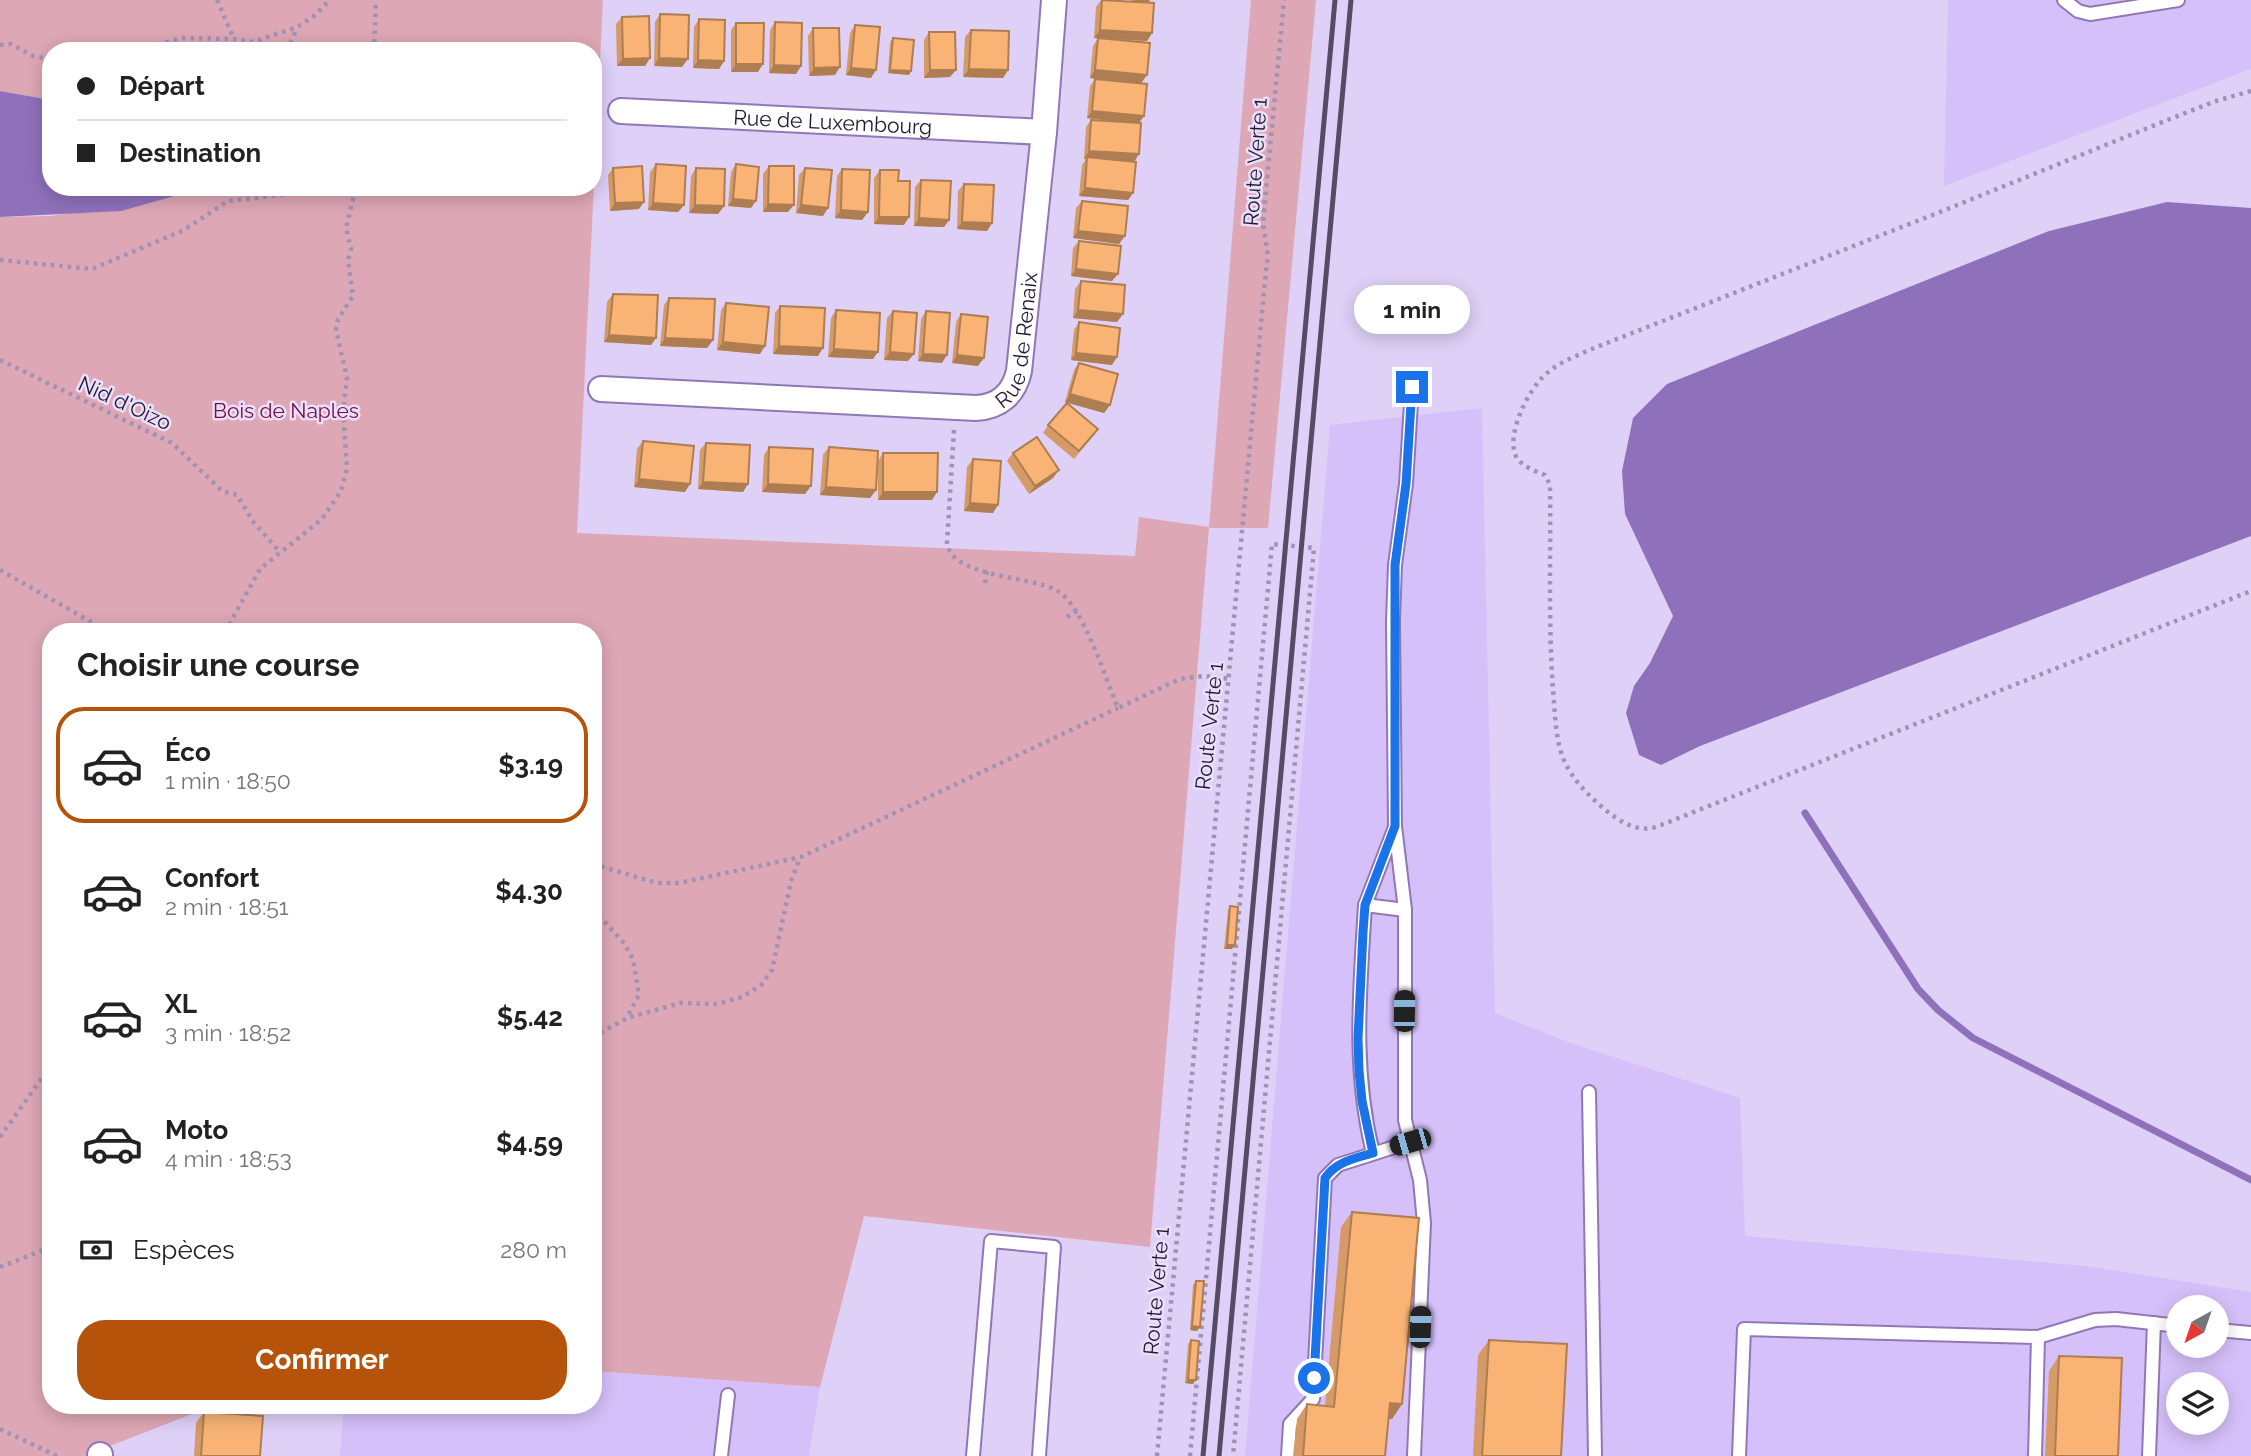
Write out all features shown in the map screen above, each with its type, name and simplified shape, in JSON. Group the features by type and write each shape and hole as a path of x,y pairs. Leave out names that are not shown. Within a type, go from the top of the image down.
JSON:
{"street":[{"name":"Rue de Renaix","path":"601,389 976,408 998,403 1010,393 1019,371 1044,132 1054,0"},
{"name":"Rue de Luxembourg","path":"621,111 1044,132"}],"lane":[{"path":"2064,0 2078,11 2090,14 2178,0"},
{"path":"1412,387 1406,484 1394,577 1395,826 1405,910 1403,1097 1405,1119 1420,1180 1424,1223 1414,1456"},
{"path":"1373,1153 1359,1071 1358,1039 1365,905 1395,826"},
{"path":"1365,905 1405,910"},
{"path":"1589,1092 1595,1456"},
{"path":"1287,1456 1290,1424 1313,1399 1325,1178 1338,1165 1410,1142"},
{"path":"973,1456 984,1240 1054,1247 1038,1456"},
{"path":"1739,1456 1744,1329 2038,1338 2095,1320 2116,1319 2166,1324"},
{"path":"2149,1456 2154,1323"},
{"path":"2230,1331 2251,1333"},
{"path":"2035,1456 2038,1338"},
{"path":"721,1456 728,1395"}],"path":[{"path":"217,0 234,39"},
{"path":"256,42 297,27 314,16 330,0"},
{"path":"374,42 376,0"},
{"name":"Route Verte 1","path":"1157,1456 1268,256 1264,223 1284,0"},
{"path":"291,42 297,27"},
{"path":"167,42 181,38 234,39 248,42"},
{"path":"0,45 11,44 33,56 42,58"},
{"path":"2251,91 2216,101 1557,365 1539,380 1528,397 1514,437 1518,460 1545,475 1550,485 1552,671 1558,738 1563,757 1576,780 1599,804 1615,818 1639,829 1656,827 2251,591"},
{"path":"0,260 92,269 184,230 228,201 270,196"},
{"path":"230,623 260,569 322,519 341,491 348,468 343,412 347,378 336,330 338,318 353,296 348,260 351,249 346,228 354,196"},
{"name":"Nid d'Oizo","path":"0,360 172,443 222,491 237,495 254,523 280,552"},
{"path":"955,424 947,548 957,561 1052,588 1065,596 1077,611 1118,708"},
{"path":"1190,1456 1272,544 1314,548 1233,1456"},
{"path":"0,570 93,623"},
{"path":"985,583 987,571"},
{"path":"1067,617 1077,611"},
{"path":"602,867 657,883 679,883 801,857 1180,679 1204,676 1230,679"},
{"path":"602,1032 627,1018 681,1003 717,1004 743,997 761,985 772,970 791,881 801,857"},
{"path":"602,919 624,943 633,959 639,995 627,1018"},
{"path":"0,1137 42,1078"},
{"path":"0,1268 42,1251"},
{"path":"0,1429 57,1456"}],"shaded area":[{"path":"1948,0 2251,0 2251,69 1944,186"},
{"path":"0,91 42,98 42,196 174,196 121,211 0,217"},
{"path":"2167,202 2251,208 2251,536 1700,746 1661,765 1639,755 1626,713 1634,686 1650,663 1673,616 1625,514 1622,471 1633,418 1667,384 2049,231"},
{"path":"1482,408 1495,1013 1571,1043 1740,1098 1745,1236 2086,1266 2251,1292 2251,1456 1245,1456 1330,425"},
{"path":"602,1372 820,1387 809,1456 340,1456 343,1414 602,1414"}],"green space":[{"name":"Bois de Naples","path":"0,0 603,0 601,42 42,42 42,98 0,91"},
{"name":"Bois de Naples","path":"1251,0 1316,0 1268,528 1209,528 1150,1247 864,1216 820,1387 602,1372 602,623 42,623 42,1414 192,1414 84,1456 0,1456 0,217 51,216 164,196 593,196 577,533 1135,556 1139,517 1209,527"}],"building":[{"path":"1102,0 1154,3 1152,33 1100,30"},
{"path":"660,14 689,15 688,59 659,58"},
{"path":"649,16 650,58 623,59 622,17"},
{"path":"699,19 725,20 724,61 698,60"},
{"path":"775,22 802,23 801,66 774,65"},
{"path":"736,23 764,23 763,64 736,64"},
{"path":"855,25 880,27 876,70 851,68"},
{"path":"813,28 839,28 840,67 814,68"},
{"path":"971,30 1009,31 1008,70 969,69"},
{"path":"929,32 955,32 956,70 930,70"},
{"path":"893,38 914,40 911,71 890,70"},
{"path":"1098,38 1150,43 1147,75 1095,70"},
{"path":"1095,79 1147,84 1144,116 1092,111"},
{"path":"1091,120 1141,123 1139,154 1089,151"},
{"path":"1087,157 1136,162 1133,193 1085,188"},
{"path":"656,164 686,166 684,205 653,203"},
{"path":"736,164 759,167 756,201 733,199"},
{"path":"642,166 644,202 615,203 613,168"},
{"path":"769,166 794,166 794,205 768,204"},
{"path":"696,168 725,169 724,206 695,205"},
{"path":"805,168 832,170 828,208 801,205"},
{"path":"842,169 870,170 868,212 841,210"},
{"path":"880,170 899,170 898,181 910,181 909,217 879,217"},
{"path":"921,180 951,181 949,220 919,218"},
{"path":"964,184 994,185 992,223 962,222"},
{"path":"1082,201 1128,206 1125,236 1078,231"},
{"path":"1079,241 1121,246 1118,274 1076,269"},
{"path":"1081,281 1125,285 1123,314 1078,310"},
{"path":"613,294 658,295 656,338 609,335"},
{"path":"669,298 715,299 713,340 665,338"},
{"path":"726,303 769,307 765,346 723,342"},
{"path":"780,306 825,308 823,348 779,346"},
{"path":"836,310 880,313 878,352 834,349"},
{"path":"893,311 917,313 914,354 890,352"},
{"path":"926,311 950,313 947,355 923,354"},
{"path":"961,314 988,317 984,358 957,355"},
{"path":"1079,322 1120,328 1117,357 1076,353"},
{"path":"1079,363 1118,374 1110,405 1070,394"},
{"path":"1067,403 1098,429 1079,451 1048,425"},
{"path":"1037,437 1059,470 1035,486 1013,453"},
{"path":"643,441 694,446 690,484 639,479"},
{"path":"706,443 750,445 748,484 703,482"},
{"path":"769,447 813,449 811,486 768,484"},
{"path":"829,447 878,451 876,490 826,487"},
{"path":"883,453 938,453 937,492 883,492"},
{"path":"973,459 1001,461 998,505 970,503"},
{"path":"1230,906 1238,907 1235,945 1227,945"},
{"path":"1352,1212 1419,1218 1402,1404 1390,1403 1385,1456 1303,1456 1307,1404 1334,1407"},
{"path":"1196,1281 1204,1281 1200,1327 1192,1326"},
{"path":"1191,1340 1199,1341 1196,1380 1188,1380"},
{"path":"1489,1340 1567,1344 1561,1456 1482,1456"},
{"path":"2059,1356 2122,1358 2118,1456 2055,1456"},
{"path":"204,1414 263,1416 260,1456 201,1456"}],"waterway":[{"path":"1805,813 1918,989 1938,1010 1973,1038 2251,1180"}],"railway":[{"path":"1203,1456 1335,0"},
{"path":"1219,1456 1351,0"}],"route":[{"path":"1314,1378 1325,1178 1338,1165 1373,1153 1365,1120 1359,1071 1363,932 1365,905 1395,826 1395,565 1406,484 1412,387"}]}
